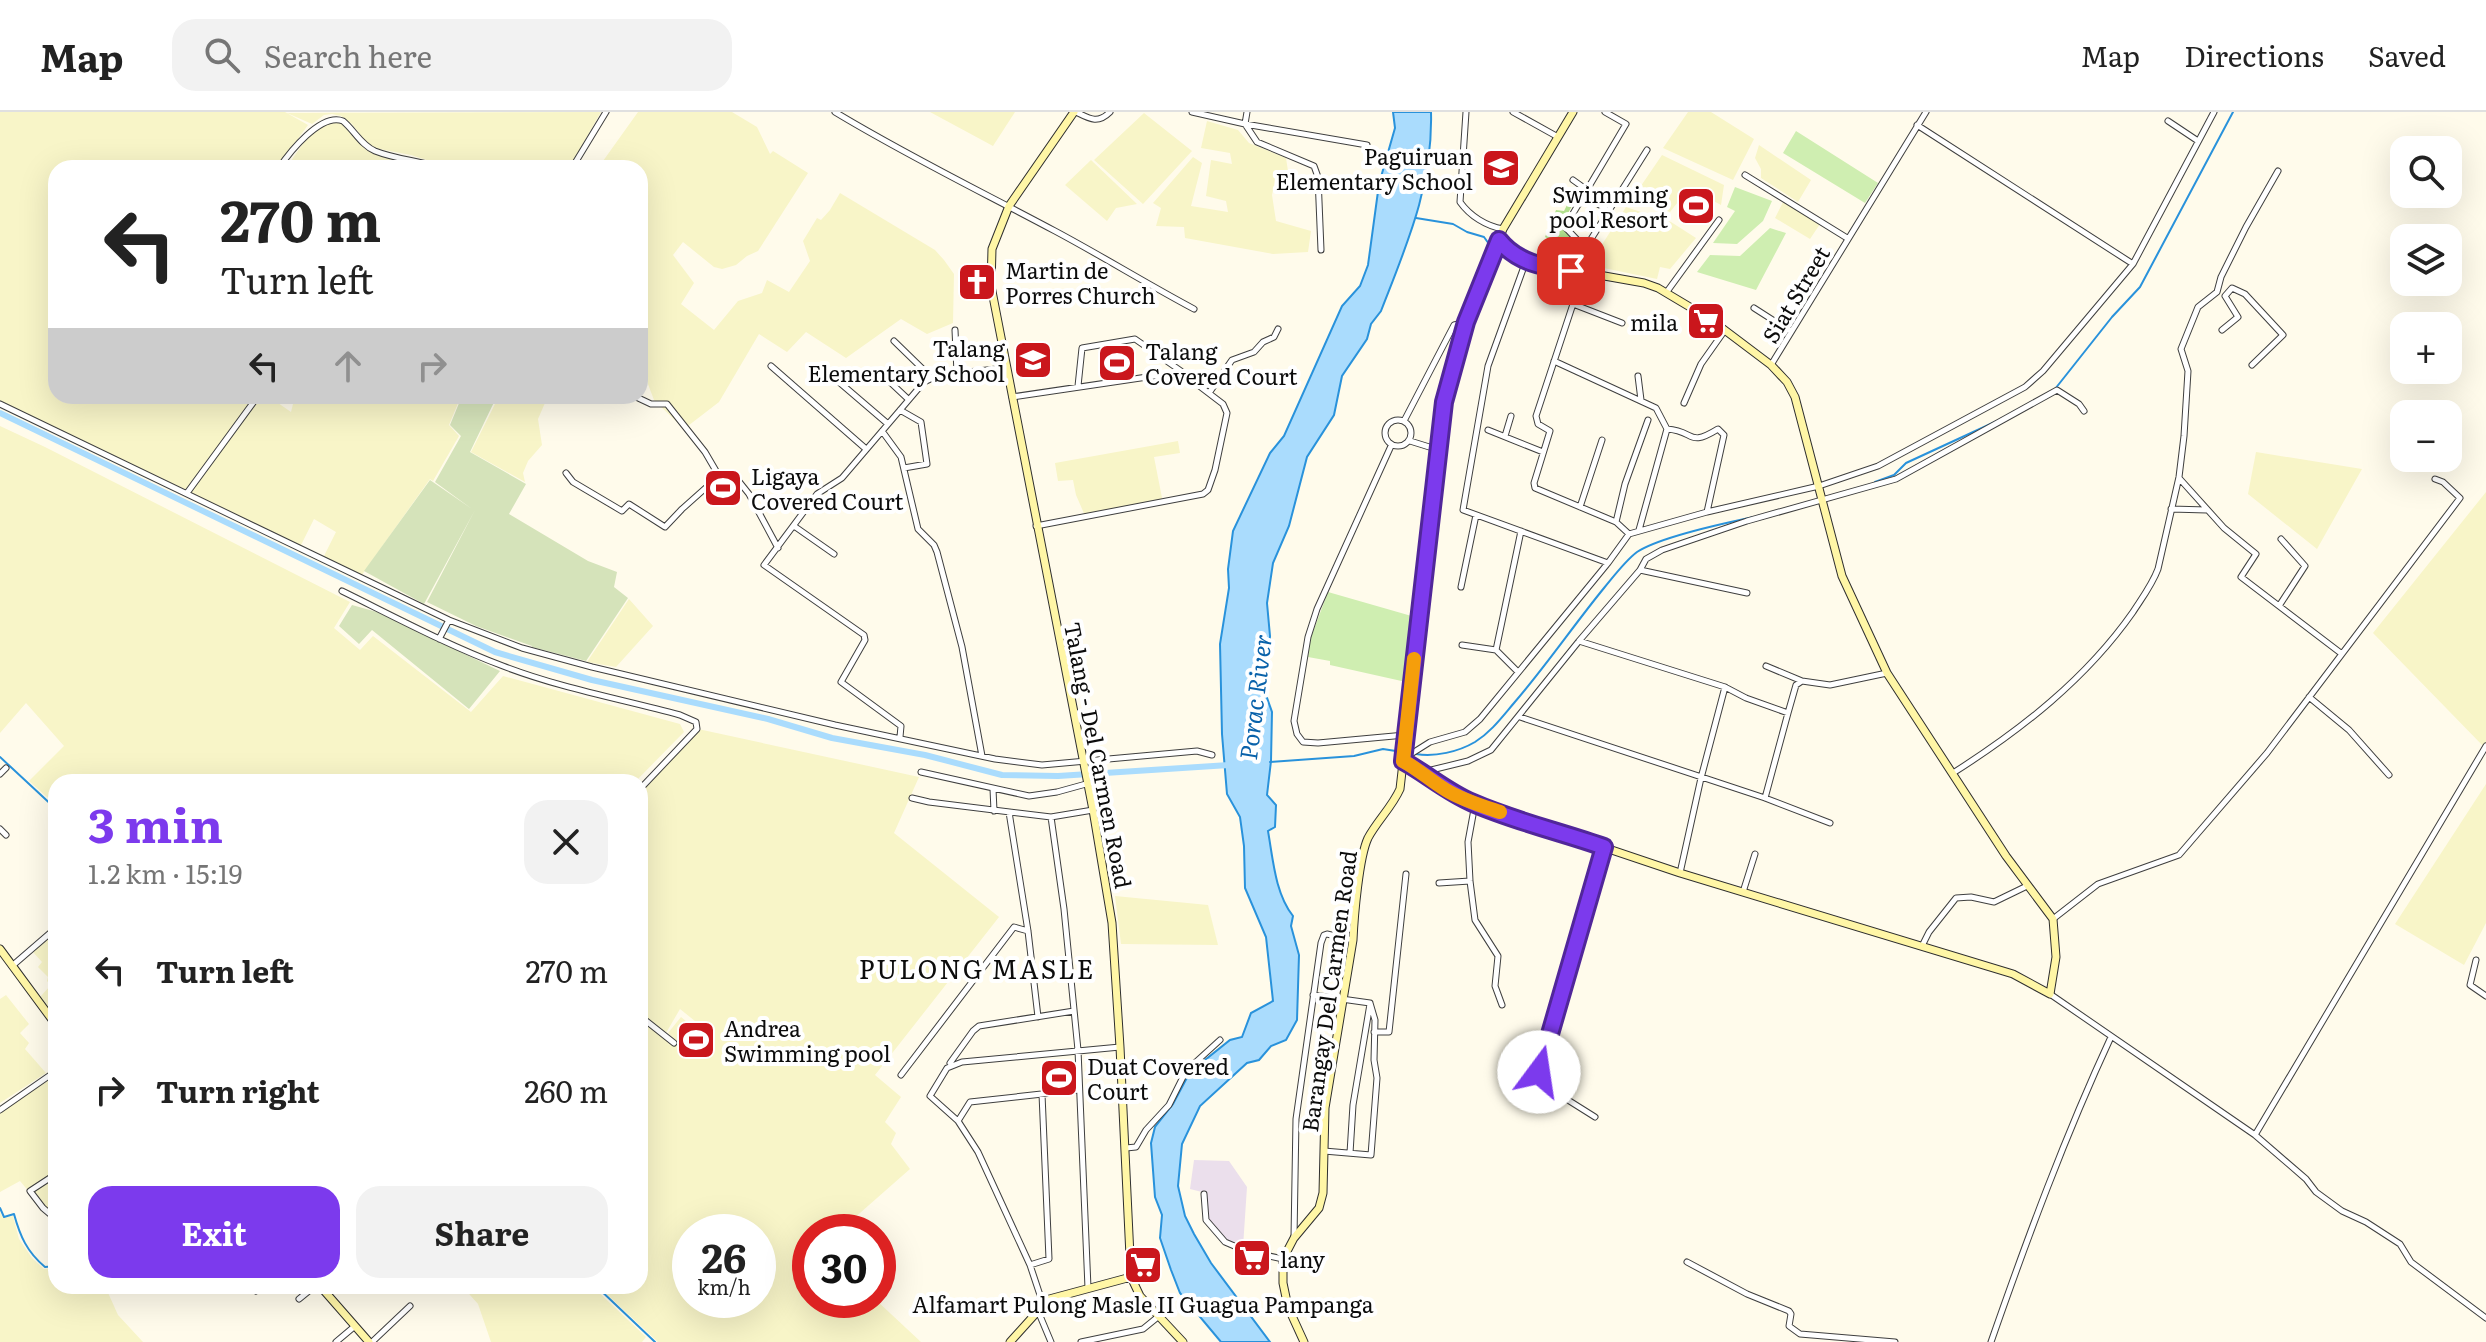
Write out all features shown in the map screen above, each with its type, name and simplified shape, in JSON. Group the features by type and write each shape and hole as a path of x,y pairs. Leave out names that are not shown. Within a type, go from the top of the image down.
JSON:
{"street":[{"path":"577,160 606,112"},
{"path":"835,112 1194,309"},
{"path":"1075,112 1093,121 1110,112"},
{"name":"Talang - Del Carmen Road","path":"1075,112 1009,206 992,249 991,286 1093,810 1112,923 1131,1277"},
{"path":"1192,112 1367,145"},
{"path":"1247,112 1245,124 1257,142 1314,166 1318,177 1321,250"},
{"path":"1466,112 1460,202 1476,218 1503,229"},
{"path":"1513,112 1558,137"},
{"name":"Barangay Del Carmen Road","path":"1283,1259 1294,1238 1319,1208 1323,1193 1325,1108 1364,852 1368,837 1393,805 1400,789 1444,402 1466,322 1503,229 1573,112"},
{"path":"1585,248 1565,227 1626,124 1605,112"},
{"name":"Siat Street","path":"1771,365 1926,112"},
{"path":"2214,112 2133,264 2043,371 2025,387 1878,466 1819,486 1629,534 1480,719 1465,732 1430,742 1404,758 1446,790 1475,804 1680,873 2013,974 2050,994 2255,1135 2306,1179 2316,1192 2342,1211 2400,1244 2411,1262 2486,1318"},
{"path":"285,160 300,139 323,119 333,117 343,121 370,149 411,160"},
{"path":"2168,121 2198,141"},
{"path":"1917,125 2133,264"},
{"path":"1571,271 1647,150"},
{"path":"1953,773 1993,748 2080,677 2119,632 2152,584 2179,477 2188,393 2188,371 2181,349 2198,307 2217,292 2233,252 2278,171"},
{"path":"1745,175 1847,238"},
{"path":"1573,180 1609,211"},
{"path":"1666,293 1719,220"},
{"path":"1499,240 1509,253 1526,261 1644,283 1666,293 1725,330 1771,365 1787,382 1795,397 1842,576 1887,673 2027,886 2053,919 2056,957 2050,994"},
{"path":"1526,261 1488,366 1463,510 1608,563"},
{"path":"1581,272 1536,416 1538,424 1550,431 1534,479 1535,488 1616,522 1629,534"},
{"path":"2222,330 2238,317 2225,296 2232,288 2245,294 2283,335 2252,365"},
{"path":"1573,304 1622,323"},
{"path":"1754,308 1790,331"},
{"path":"1404,421 1454,325 1466,322"},
{"path":"1209,393 1232,360 1254,352 1263,342 1274,337 1278,329"},
{"path":"955,330 957,373"},
{"path":"1684,403 1701,364 1725,330"},
{"path":"1036,526 1203,494 1208,490 1215,470 1227,413 1223,404 1135,339 1082,348 1078,386"},
{"path":"894,341 932,378"},
{"path":"1554,361 1656,408 1667,429 1639,530"},
{"path":"771,366 866,449"},
{"path":"900,737 901,726 841,682 865,640 864,635 764,565 817,494 842,478 924,382 939,375 1006,368"},
{"path":"825,370 888,424"},
{"path":"1012,397 1181,372"},
{"path":"1638,376 1642,401"},
{"path":"891,383 908,399"},
{"path":"1423,772 1468,761 1491,750 1646,559 1662,550 1747,521 1896,479 2057,390 2079,404 2084,411"},
{"path":"648,403 667,404 705,452 719,476"},
{"path":"0,404 448,622 522,648 835,725 1026,765 1082,765 1197,751 1212,755"},
{"path":"187,493 252,404"},
{"path":"900,410 921,422 927,464 904,468"},
{"path":"1505,436 1511,416"},
{"path":"1393,420 1404,421 1411,430 1410,441 1401,447 1391,446 1384,438 1385,427 1393,420"},
{"path":"1616,522 1625,484 1648,420"},
{"path":"1667,429 1678,430 1695,440 1703,439 1718,429 1724,435 1707,512"},
{"path":"1488,430 1543,452"},
{"path":"882,431 901,457 918,529 937,552 962,647 982,756"},
{"path":"1580,507 1602,440"},
{"path":"1410,441 1439,450"},
{"path":"1391,446 1317,609 1308,637 1294,721 1303,742 1405,740"},
{"path":"566,473 573,482 622,511 629,504 665,527 719,476 729,475 740,482 778,548"},
{"path":"2179,477 2224,528 2256,554 2241,577 2342,654"},
{"path":"2053,919 2098,884 2179,855 2267,753 2460,498 2443,482 2435,479"},
{"path":"2171,509 2208,510"},
{"path":"1461,587 1476,515"},
{"path":"794,526 834,554"},
{"path":"1496,650 1521,531"},
{"path":"2279,606 2305,566 2281,539"},
{"path":"1640,570 1747,593"},
{"path":"342,591 503,666 698,723 697,729 648,781"},
{"path":"440,637 448,622"},
{"path":"1579,641 1725,687 1788,713"},
{"path":"1462,645 1496,650 1518,672"},
{"path":"1766,666 1802,681 1830,685 1887,673"},
{"path":"1765,798 1796,685 1802,681"},
{"path":"1680,873 1725,687"},
{"path":"2309,697 2349,730 2389,775"},
{"path":"1520,717 1765,798 1830,823"},
{"path":"2255,1135 2486,746"},
{"path":"0,774 6,768"},
{"path":"921,772 1029,796 1057,792 1086,781"},
{"path":"993,789 994,811"},
{"path":"912,798 1051,817 1093,810"},
{"path":"1475,804 1468,842 1475,920 1498,956 1495,986 1502,1005"},
{"path":"1009,812 1038,1017"},
{"path":"1051,817 1078,1050 1088,1288"},
{"path":"0,829 6,835"},
{"path":"1595,1117 1552,1090 1539,1072 1604,847"},
{"path":"1743,892 1755,854"},
{"path":"1374,1032 1389,1032 1406,874"},
{"path":"1439,883 1470,881"},
{"path":"1922,947 1929,932 1956,898 1971,897 1994,902 2027,886"},
{"path":"901,1075 1014,927 1028,931"},
{"path":"12,966 48,935"},
{"path":"1294,1238 1296,1119 1324,935 1353,940"},
{"path":"0,949 48,1014"},
{"path":"2476,960 2470,985 2486,996"},
{"path":"1313,995 1370,1003"},
{"path":"1324,1151 1371,1154 1377,1078 1375,1020 1370,1003"},
{"path":"1350,1153 1353,1105 1370,1003"},
{"path":"1010,1342 1038,1311 1042,1301 1030,1265 978,1152 958,1121 930,1096 979,1026 1074,1011"},
{"path":"648,1022 674,1043"},
{"path":"1991,1342 2028,1234 2081,1102 2111,1037"},
{"path":"1126,1148 1136,1147 1146,1130 1169,1105 1186,1071 1220,1040"},
{"path":"947,1068 962,1062 1120,1047"},
{"path":"0,1110 48,1077"},
{"path":"958,1121 970,1102 1078,1090"},
{"path":"1030,1265 1049,1259 1042,1094"},
{"path":"48,1179 30,1191 48,1212"},
{"path":"1204,1194 1206,1220 1225,1242 1246,1251 1283,1259 1283,1283 1288,1307 1304,1342"},
{"path":"1687,1262 1747,1294 1789,1311 1789,1326 1800,1334 1895,1342"},
{"path":"1042,1301 1131,1277 1135,1290 1181,1341"},
{"path":"299,1299 306,1294"},
{"path":"326,1294 370,1342 410,1306"},
{"path":"1038,1311 1051,1342"},
{"path":"1081,1342 1143,1329 1159,1316"},
{"path":"336,1342 356,1326"}],"shaded area":[{"path":"0,112 285,112 308,125 283,160 48,160 48,404 251,404 186,490 0,403"},
{"path":"601,112 574,160 426,160 374,148 341,116 324,115 312,124 287,113"},
{"path":"638,112 732,112 757,127 770,154 773,151 808,173 758,251 736,265 722,269 714,267 683,242 673,255 694,283 681,304 714,330 738,301 762,293 767,280 789,292 810,261 803,241 817,218 821,220 840,193 935,250 944,260 954,274 953,323 927,334 901,319 846,358 806,332 787,352 759,334 719,402 684,429 654,400 648,384 648,160 604,160"},
{"path":"930,112 1015,112 993,146"},
{"path":"1688,112 1711,112 1754,139 1733,180 1663,148"},
{"path":"1144,113 1192,151 1143,204 1094,160"},
{"path":"333,119 346,126 373,153 401,160 292,160 311,132"},
{"path":"1207,121 1238,130 1249,143 1286,158 1288,171 1275,180 1272,195 1276,221 1311,231 1308,252 1273,254 1185,238 1184,227 1156,226 1161,208 1153,203 1193,157 1202,163 1191,206 1228,212 1226,201 1206,196 1211,160 1232,164 1230,153 1201,148"},
{"path":"1759,145 1811,180 1798,202 1761,178 1761,169 1755,158"},
{"path":"1662,155 1724,185 1721,205 1689,188 1670,212 1632,199"},
{"path":"1091,160 1137,204 1116,208 1107,221 1065,185"},
{"path":"1783,202 1820,224 1810,239 1775,218"},
{"path":"1626,207 1671,222 1696,238 1670,269 1660,267 1657,279 1589,265"},
{"path":"256,404 280,404 291,412 293,404 458,404 449,425 459,436 433,481 430,479 359,579 322,560 336,532 314,519 299,549 189,493"},
{"path":"495,404 545,404 538,419 542,445 528,461 523,473 525,482 471,452"},
{"path":"0,426 350,602 334,628 360,650 373,636 471,712 503,676 680,724 684,732 643,774 48,774 48,798 29,781 64,746 26,703 0,733"},
{"path":"1178,441 1180,453 1154,457 1163,503 1086,518 1073,480 1058,481 1055,463"},
{"path":"2256,452 2362,469 2317,549 2248,494"},
{"path":"2486,492 2486,743 2484,747 2373,633"},
{"path":"629,599 653,626 616,667 587,662"},
{"path":"698,729 919,777 894,833 999,917 875,1075 901,1097 885,1122 896,1133 891,1144 910,1169 859,1214 792,1214 792,1318 895,1318 921,1342 658,1342 607,1294 648,1294 648,1024 670,1042 668,1045 674,1039 668,1033 681,1017 697,1030 700,1027 711,1034 680,1009 666,1033 648,1018 648,783"},
{"path":"2486,784 2486,923 2464,965 2395,924"},
{"path":"1115,896 1208,905 1218,945 1121,944"},
{"path":"48,938 48,977 38,967 42,962 32,951"},
{"path":"48,988 48,1008 40,997"},
{"path":"6,995 29,1024 20,1033 29,1043 25,1049 46,1073 0,1103 0,999"},
{"path":"48,1081 48,1212 20,1181 0,1192 0,1110"},
{"path":"1194,1160 1229,1161 1247,1187 1243,1247 1225,1241 1206,1217 1206,1193 1190,1189"},
{"path":"0,1212 3,1218 13,1216 19,1239 32,1258 44,1269 48,1269 48,1294 109,1294 118,1315 143,1342 0,1342"},
{"path":"469,1294 600,1294 646,1337 642,1342 491,1342 478,1304"}],"green space":[{"path":"1796,131 1878,183 1865,203 1783,153"},
{"path":"1735,187 1772,201 1763,221 1737,244 1713,243 1735,211 1727,207"},
{"path":"1569,201 1573,204 1567,215 1559,217 1557,223 1577,244 1571,255 1552,251 1553,241 1545,237 1556,210 1564,211"},
{"path":"1770,228 1786,233 1756,290 1697,272 1710,255 1740,256"},
{"path":"459,404 493,404 470,452 526,484 509,514 588,561 617,572 614,587 628,598 586,661 532,647 476,626 427,602 475,510 424,604 364,571 430,480 472,509 435,482 461,436 450,425"},
{"path":"1328,592 1415,617 1406,682 1308,657 1311,637"},
{"path":"352,605 377,612 500,671 469,709 372,630 359,644 339,626"}],"water":[{"name":"Porac River","path":"1393,112 1431,112 1428,165 1423,190 1409,238 1381,311 1371,324 1367,339 1342,376 1334,415 1307,457 1289,526 1273,563 1267,603 1270,636 1265,692 1272,712 1267,795 1276,805 1275,827 1268,831 1278,886 1293,916 1291,926 1299,955 1297,1020 1286,1040 1271,1046 1259,1060 1247,1063 1200,1106 1182,1144 1178,1186 1185,1216 1211,1263 1270,1342 1221,1342 1180,1293 1171,1270 1160,1238 1162,1215 1155,1197 1151,1143 1155,1127 1173,1104 1190,1072 1230,1040 1242,1037 1251,1013 1273,1001 1266,937 1245,888 1240,817 1227,794 1220,644 1229,588 1233,531 1270,453 1284,436 1342,306 1360,286 1368,265 1379,184 1395,128"}],"waterway":[{"path":"2055,389 2140,287 2233,112"},
{"path":"1416,218 1453,224 1484,237 1494,245"},
{"name":"Porac River","path":"0,413 495,652 592,680 1002,775 1058,776 1229,765"},
{"path":"1875,482 1894,475 1906,463 1997,421"},
{"path":"1416,754 1454,751 1486,734 1637,552 1676,536 1754,517"},
{"name":"Porac River","path":"1270,762 1354,756 1383,749 1402,752"},
{"path":"0,757 48,802"},
{"path":"0,1208 4,1217 14,1214 25,1243 33,1255 48,1267"},
{"path":"604,1294 655,1342"}],"slow traffic":[{"path":"1414,659 1403,761 1446,790 1500,812"}],"place":[{"name":"Paguiruan Elementary School","path":"1501,168"},
{"name":"Swimming pool Resort","path":"1696,206"},
{"name":"Martin de Porres Church","path":"977,282"},
{"name":"mila","path":"1706,321"},
{"name":"Talang Elementary School","path":"1033,360"},
{"name":"Talang Covered Court","path":"1117,363"},
{"name":"Ligaya Covered Court","path":"723,488"},
{"name":"Andrea Swimming pool","path":"696,1040"},
{"name":"Duat Covered Court","path":"1059,1078"},
{"name":"lany","path":"1252,1258"},
{"name":"Alfamart Pulong Masle II Guagua Pampanga","path":"1143,1265"}],"district":[{"name":"PULONG MASLE","path":"977,967"}],"route":[{"path":"1539,1072 1604,847 1475,804 1446,790 1403,761 1444,402 1466,322 1499,240 1509,253 1531,263 1571,271"}]}
